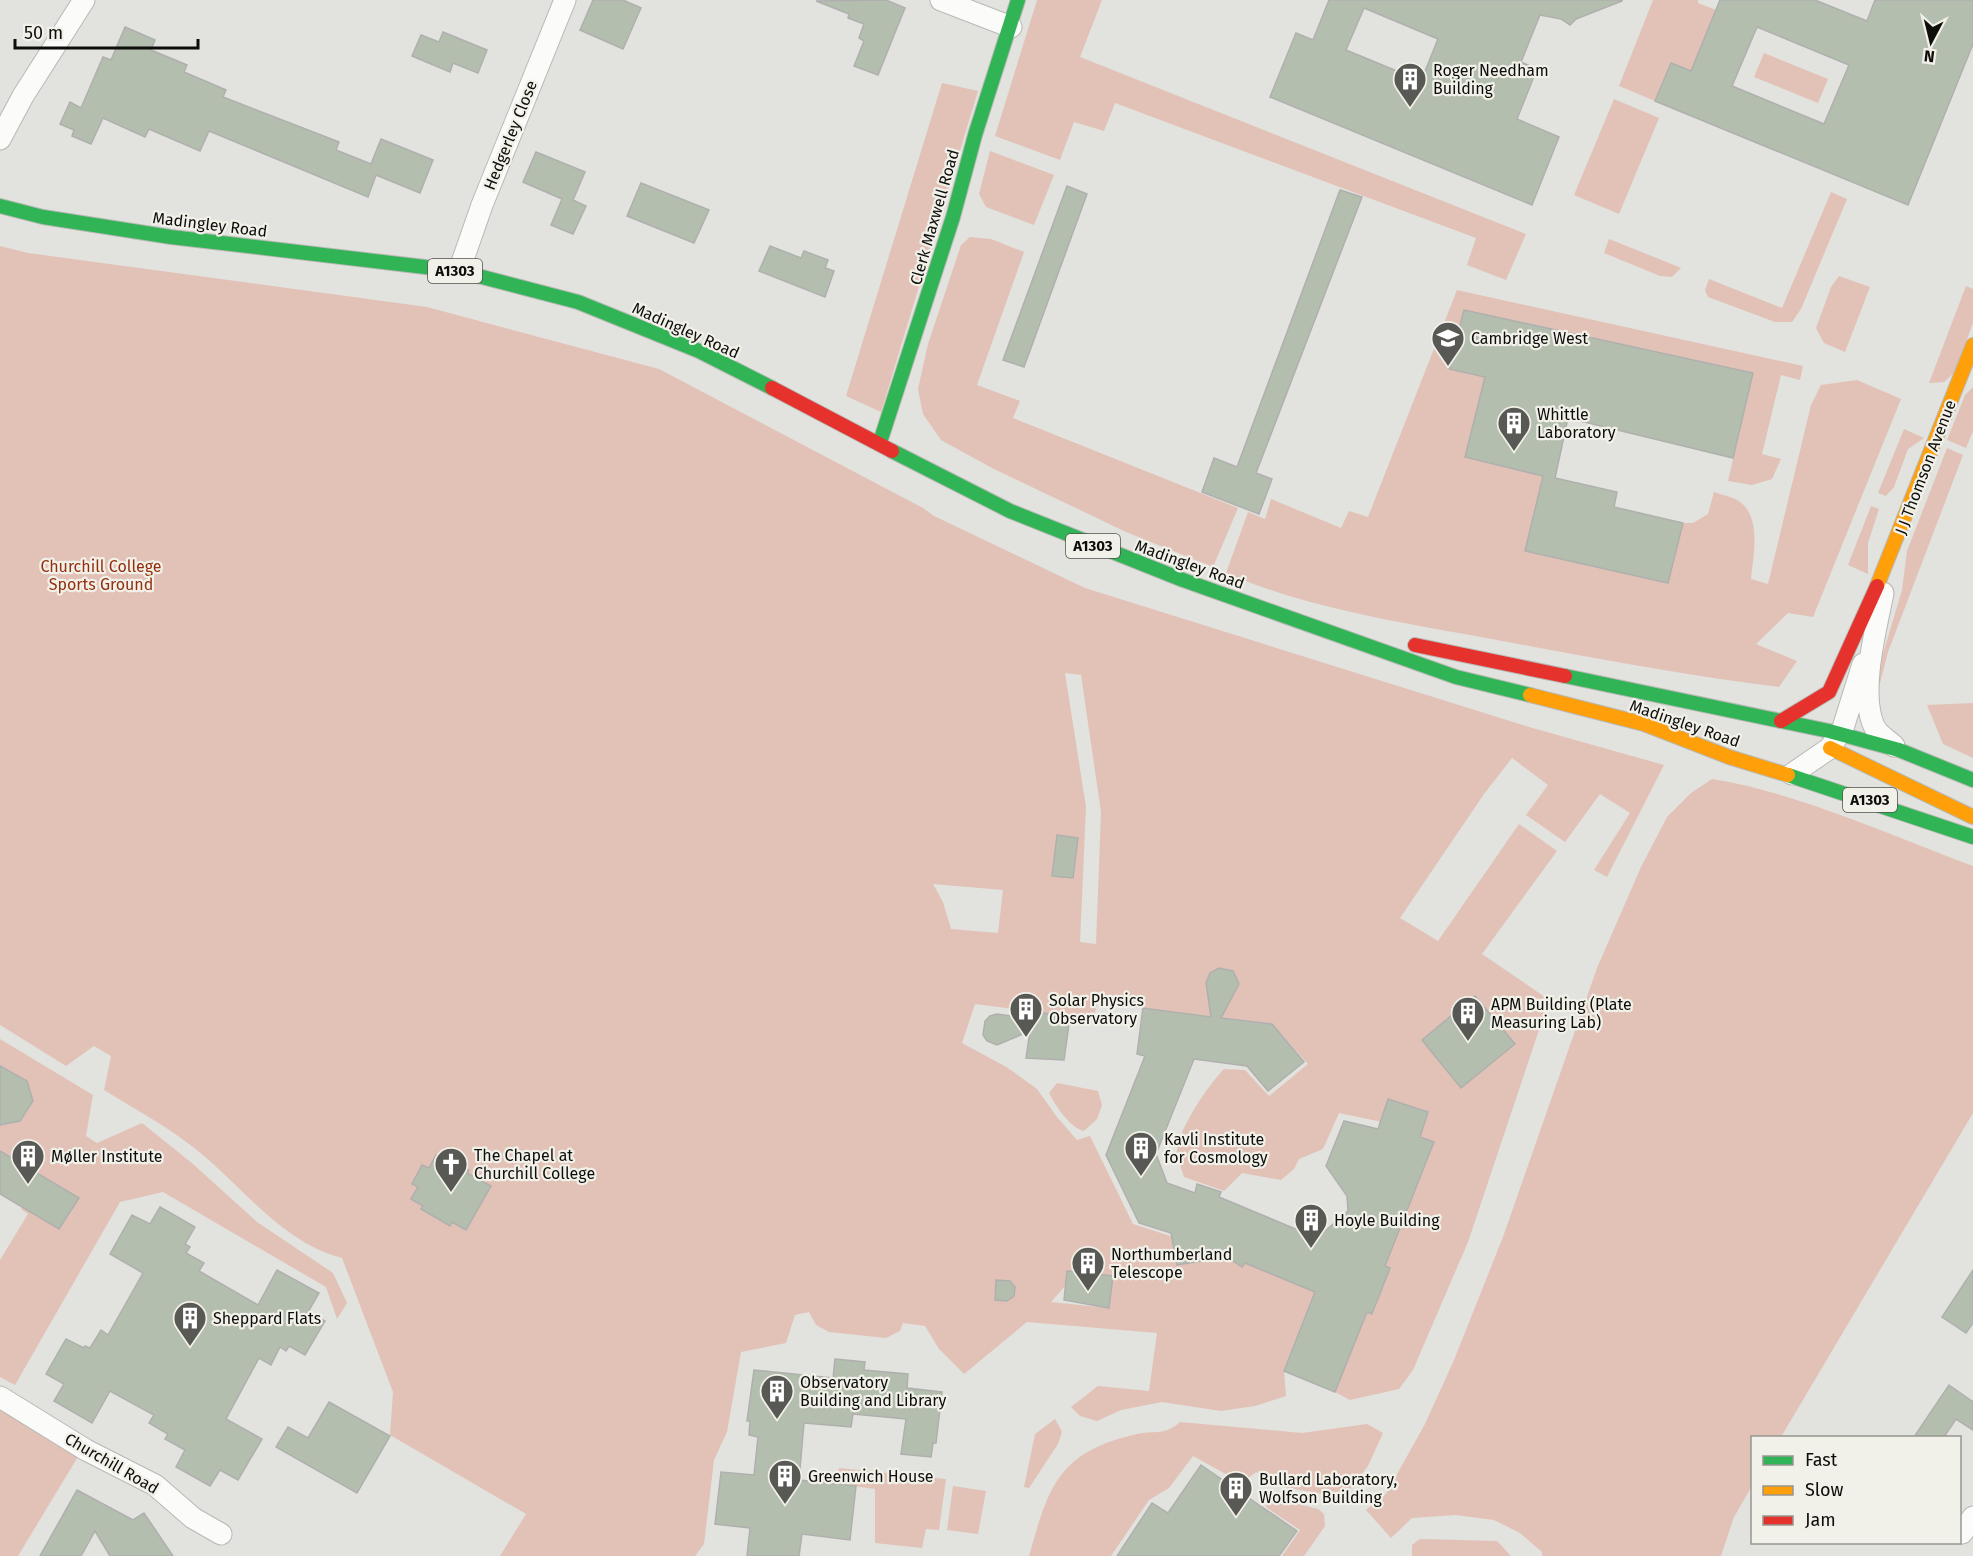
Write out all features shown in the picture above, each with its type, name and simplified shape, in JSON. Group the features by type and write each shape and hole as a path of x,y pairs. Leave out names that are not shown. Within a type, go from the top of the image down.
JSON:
{"main road":[{"name":"Clerk Maxwell Road","path":"880,442 1018,0"},
{"name":"Madingley Road","path":"0,206 44,217 160,235 459,272 589,306 699,351 880,442 1010,511 1073,538 1183,580 1456,677 1644,724 1729,757 1792,774 1973,837"},
{"name":"J J Thomson Avenue","path":"1829,692 1890,556 1973,345"},
{"name":"Madingley Road","path":"1316,626 1447,651 1781,722 1833,738 1899,750 1973,780"},
{"path":"1781,722 1829,692"},
{"name":"A1303","path":"1833,738 1973,817"}],"street":[{"path":"0,139 23,96 84,0"},
{"name":"Hedgerley Close","path":"459,272 482,205 565,0"},
{"path":"941,0 1011,27"},
{"path":"1890,556 1875,632 1868,704 1875,729 1899,750"},
{"path":"1792,774 1833,738 1875,632"},
{"path":"1829,692 1833,738"},
{"name":"Churchill Road","path":"0,1397 86,1450 155,1485 193,1518 221,1534"}],"green space":[{"path":"1037,0 1102,0 1080,57 1526,234 1506,280 1467,265 1476,238 1115,103 1104,131 1074,122 1060,160 995,136"},
{"path":"1653,0 1698,0 1698,3 1716,10 1691,71 1671,64 1655,101 1619,86"},
{"path":"1764,53 1828,79 1818,103 1754,77"},
{"path":"942,83 978,91 881,412 846,396"},
{"path":"1614,99 1659,118 1619,214 1574,195"},
{"path":"990,151 1054,175 1034,225 986,207 979,194"},
{"path":"1831,192 1847,199 1801,309 1792,322 1775,322 1708,297 1705,290 1709,279 1782,308"},
{"path":"970,237 991,239 1024,252 977,385 1020,401 1013,418 1238,508 1213,567 1126,532 992,468 941,440 923,414 918,389 928,344 961,245"},
{"path":"1609,239 1681,268 1672,277 1660,276 1604,253"},
{"name":"Churchill College Sports Ground","path":"0,246 28,253 427,307 659,369 923,508 934,516 1085,588 1529,727 1664,765 1607,877 1594,870 1630,813 1600,794 1565,842 1526,815 1548,785 1512,758 1484,794 1400,918 1438,941 1519,824 1557,851 1482,954 1542,995 1548,1003 1468,1242 1413,1370 1399,1389 1350,1400 1335,1392 1367,1312 1373,1314 1390,1268 1385,1266 1434,1142 1382,1122 1339,1113 1323,1149 1299,1159 1294,1169 1281,1180 1242,1173 1224,1191 1184,1177 1177,1153 1179,1141 1196,1107 1224,1069 1245,1070 1269,1096 1308,1064 1272,1024 1097,1003 1093,1021 1070,1018 1069,1024 1060,1023 1060,1015 975,1004 962,1043 1008,1068 1037,1089 1077,1140 1090,1136 1133,1224 1214,1250 1242,1267 1245,1263 1315,1292 1284,1371 1286,1396 1255,1406 1221,1411 1162,1402 1121,1410 1097,1421 1080,1416 1071,1407 1098,1386 1149,1391 1157,1333 1027,1322 964,1374 939,1349 925,1326 903,1323 900,1331 886,1338 829,1332 816,1325 809,1312 795,1315 786,1343 741,1352 727,1432 714,1460 704,1544 695,1556 500,1556 526,1514 390,1435 393,1392 342,1258 320,1250 280,1226 193,1147 104,1090 111,1056 94,1046 66,1066 0,1025","holes":["1065,673 1081,675 1101,812 1096,944 1080,942 1086,807","933,884 1003,890 998,933 951,929 943,902","1068,1271 1113,1276 1109,1308 1051,1302 1066,1285"]},
{"path":"1839,276 1870,287 1845,352 1824,343 1816,328 1831,287"},
{"path":"1966,286 1973,289 1973,323 1955,372 1944,382 1929,383"},
{"path":"1457,290 1803,366 1800,380 1781,375 1762,454 1781,459 1772,479 1752,485 1728,481 1753,373 1449,369 1485,377 1465,457 1543,476 1525,551 1668,583 1683,523 1693,523 1708,514 1714,492 1737,500 1747,509 1754,528 1751,579 1768,584 1811,405 1821,385 1857,380 1901,399 1813,617 1788,613 1756,644 1797,661 1779,687 1632,665 1387,620 1289,596 1226,573 1248,512 1265,519 1271,499 1341,528 1349,511 1368,517"},
{"path":"1973,387 1973,431 1966,448 1947,440 1965,395"},
{"path":"1904,429 1924,438 1908,449 1894,487 1886,496 1878,493"},
{"path":"1947,448 1963,455 1888,652 1877,695 1875,681 1902,590 1907,551"},
{"path":"1871,506 1879,509 1868,543 1868,574 1848,565"},
{"path":"1973,703 1973,758 1943,744 1927,705"},
{"path":"1712,779 1744,785 1810,804 1973,866 1973,1113 1782,1436 1751,1436 1751,1488 1734,1517 1721,1556 1542,1556 1542,1552 1520,1533 1494,1520 1456,1515 1412,1518 1391,1538 1366,1510 1386,1494 1425,1424 1454,1360 1503,1237 1597,968 1641,867 1667,817 1691,793"},
{"path":"0,1039 93,1095 86,1136 97,1143 142,1123 193,1164 257,1222 333,1273 347,1303 337,1319 326,1287 163,1192 120,1202 15,1385 0,1377 0,1260 28,1214 21,1209 23,1207 59,1229 79,1198 0,1151 0,1125 20,1121 33,1101 27,1081 6,1070 0,1072"},
{"path":"1057,1083 1098,1091 1102,1105 1097,1119 1084,1131 1068,1121 1049,1093"},
{"path":"0,1409 79,1455 18,1556 0,1556"},
{"path":"1055,1419 1062,1432 1058,1444 1029,1488 1024,1487 1035,1434"},
{"path":"1180,1422 1302,1433 1367,1424 1383,1433 1368,1466 1339,1503 1327,1495 1284,1487 1256,1472 1242,1483 1193,1456 1169,1488 1149,1500 1111,1556 1029,1556 1051,1491 1073,1462 1110,1442 1137,1434 1164,1431"},
{"path":"839,1468 946,1479 939,1530 926,1529 922,1548 875,1543 875,1489 837,1484"},
{"path":"953,1486 986,1491 978,1534 947,1530"},
{"path":"1264,1495 1318,1509 1324,1514 1325,1526 1304,1556 1282,1556 1300,1530 1267,1508 1262,1498"},
{"path":"1420,1539 1497,1541 1511,1556 1412,1556 1412,1545"}],"building":[{"path":"593,0 623,0 641,8 623,49 580,30"},
{"path":"886,0 905,8 878,75 854,66 864,41 859,38 864,24 848,18 849,14 816,1"},
{"name":"Roger Needham Building","path":"1329,0 1622,0 1576,19 1570,25 1561,19 1540,15 1521,62 1537,69 1517,119 1559,137 1532,205 1270,97 1296,33 1313,40","holes":["1364,8 1438,39 1421,81 1346,50"]},
{"path":"1720,0 1815,0 1867,21 1875,0 1973,0 1973,44 1908,205 1655,101 1671,63 1691,71","holes":["1757,27 1849,65 1824,124 1732,86"]},
{"path":"125,27 155,40 151,50 187,65 184,72 226,90 223,97 339,142 336,150 371,164 381,139 433,160 420,193 376,175 368,197 209,131 200,151 149,129 145,137 103,118 91,144 72,136 74,130 60,124 70,102 81,108 103,57 111,60"},
{"path":"443,32 487,50 478,73 453,63 450,72 412,56 421,35 439,42"},
{"path":"536,152 585,172 573,200 586,206 573,234 551,225 562,199 523,182"},
{"path":"641,183 709,210 694,243 627,216"},
{"path":"1067,186 1087,194 1024,367 1003,360"},
{"path":"1340,190 1362,197 1256,473 1272,479 1259,514 1202,492 1214,458 1237,467"},
{"path":"770,246 801,258 804,251 828,260 825,268 834,271 825,297 759,271"},
{"name":"Whittle Laboratory","path":"1464,310 1753,373 1733,458 1568,418 1555,478 1617,492 1614,507 1683,523 1668,583 1525,551 1543,476 1465,457 1485,377 1449,369"},
{"path":"1057,835 1078,838 1073,878 1052,876"},
{"path":"1219,968 1233,971 1239,984 1221,1018 1272,1024 1304,1062 1268,1091 1247,1066 1194,1059 1156,1154 1167,1183 1195,1193 1197,1184 1221,1192 1219,1197 1317,1238 1348,1211 1347,1196 1326,1166 1344,1121 1378,1129 1388,1099 1428,1112 1420,1137 1434,1142 1385,1266 1390,1268 1372,1314 1367,1312 1335,1392 1284,1371 1315,1292 1245,1263 1242,1267 1227,1257 1177,1265 1171,1233 1139,1223 1106,1155 1145,1056 1137,1054 1143,1008 1211,1017 1206,983 1210,973"},
{"name":"APM Building (Plate Measuring Lab)","path":"1475,996 1515,1044 1461,1088 1422,1040"},
{"name":"Solar Physics Observatory","path":"1032,1012 1061,1015 1060,1023 1069,1024 1064,1060 1026,1058 1030,1031 997,1045 987,1041 983,1035 985,1021 990,1016 997,1014 1031,1019"},
{"name":"Møller Institute","path":"0,1066 27,1081 33,1101 20,1121 0,1125"},
{"name":"Møller Institute","path":"0,1151 79,1198 59,1229 0,1194"},
{"name":"The Chapel at Churchill College","path":"436,1155 469,1170 467,1173 491,1186 466,1230 452,1222 450,1226 421,1209 423,1206 411,1199 418,1187 412,1184 422,1165 429,1168"},
{"name":"Sheppard Flats","path":"160,1207 195,1227 185,1244 190,1247 186,1253 204,1263 199,1271 258,1305 277,1270 319,1293 308,1312 325,1321 305,1355 289,1346 286,1351 280,1347 271,1365 259,1358 226,1419 262,1439 238,1480 220,1470 210,1486 176,1467 185,1450 165,1439 168,1434 149,1423 154,1415 110,1391 92,1423 54,1401 64,1384 46,1374 66,1339 84,1348 85,1346 90,1348 101,1330 108,1335 143,1273 110,1254 132,1215 150,1224"},
{"path":"1973,1270 1973,1323 1966,1333 1942,1317"},
{"name":"Northumberland Telescope","path":"1067,1271 1113,1276 1109,1308 1064,1300"},
{"path":"996,1280 1010,1281 1015,1287 1014,1296 1007,1301 995,1300"},
{"path":"835,1359 865,1362 864,1370 908,1374 907,1388 942,1392 936,1443 933,1443 931,1457 901,1454 906,1419 853,1414 851,1427 804,1423 799,1480 856,1486 850,1540 802,1534 799,1556 747,1556 750,1528 715,1524 721,1472 754,1475 758,1437 749,1435 750,1421 747,1421 754,1370 833,1378"},
{"path":"1949,1385 1973,1402 1973,1430 1956,1419 1945,1436 1915,1436"},
{"path":"329,1402 390,1436 357,1493 276,1447 288,1427 308,1438"},
{"name":"Bullard Laboratory, Wolfson Building","path":"1201,1465 1297,1531 1279,1556 1117,1556 1152,1503 1168,1513"},
{"path":"77,1490 133,1520 144,1513 173,1556 110,1556 95,1531 81,1556 40,1556"}],"traffic: fast":[{"path":"880,442 953,217 975,135 1018,0"},
{"path":"0,206 43,217 171,237 459,271 578,302 699,351 772,388"},
{"path":"892,451 1010,511 1183,580 1456,677 1530,695"},
{"path":"1565,676 1829,731 1899,750 1973,780"},
{"path":"1788,775 1973,837"}],"traffic: slow":[{"path":"1877,586 1973,345"},
{"path":"1530,695 1644,724 1729,757 1788,775"},
{"path":"1830,748 1973,817"}],"traffic: jam":[{"path":"772,388 892,451"},
{"path":"1781,721 1829,692 1877,586"},
{"path":"1415,645 1565,676"}],"place":[{"name":"Roger Needham Building","path":"1410,108"},
{"name":"Cambridge West","path":"1448,367"},
{"name":"Whittle Laboratory","path":"1514,452"},
{"name":"Solar Physics Observatory","path":"1026,1038"},
{"name":"APM Building (Plate Measuring Lab)","path":"1468,1042"},
{"name":"Kavli Institute for Cosmology","path":"1141,1177"},
{"name":"Møller Institute","path":"28,1185"},
{"name":"The Chapel at Churchill College","path":"451,1193"},
{"name":"Hoyle Building","path":"1311,1249"},
{"name":"Northumberland Telescope","path":"1088,1292"},
{"name":"Sheppard Flats","path":"190,1347"},
{"name":"Observatory Building and Library","path":"777,1420"},
{"name":"Greenwich House","path":"785,1505"},
{"name":"Bullard Laboratory, Wolfson Building","path":"1236,1517"}]}
